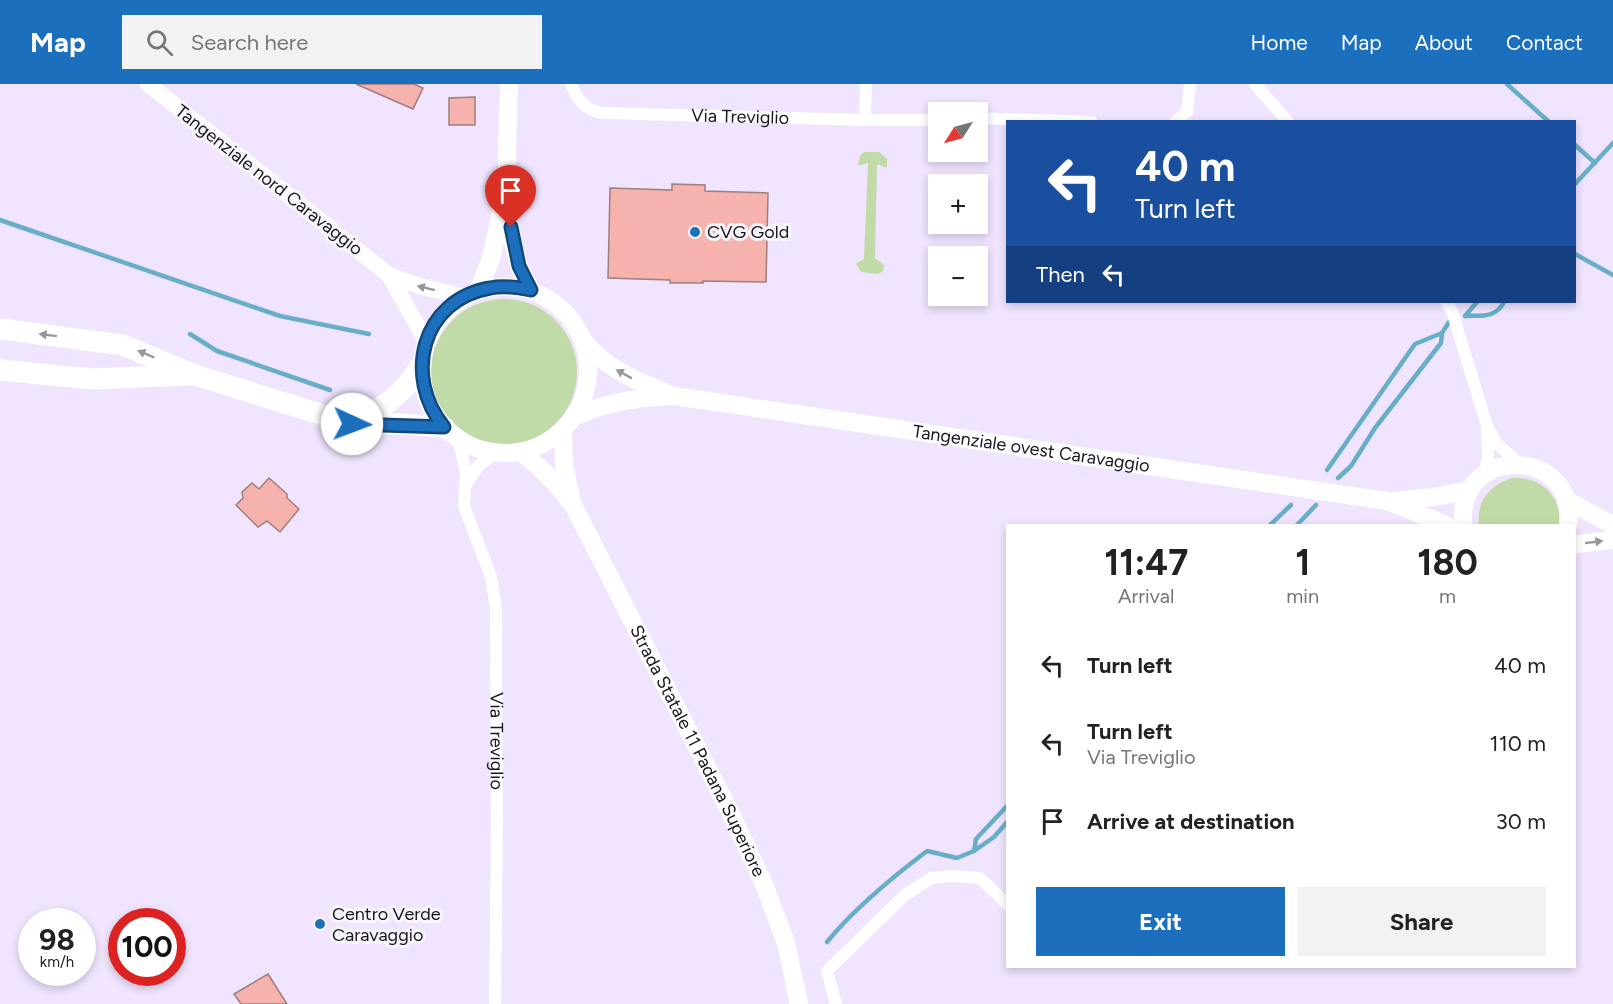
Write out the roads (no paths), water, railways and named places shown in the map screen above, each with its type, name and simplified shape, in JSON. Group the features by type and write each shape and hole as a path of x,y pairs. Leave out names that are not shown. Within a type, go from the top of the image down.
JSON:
{"highway":[{"path":"0,329 123,345 195,375 336,419 364,425 401,424 450,432"},
{"path":"336,419 364,414 389,402 408,386 421,365"},
{"path":"0,370 92,379 195,375"}],"main road":[{"name":"Tangenziale nord Caravaggio","path":"148,84 389,275 419,286 471,294"},
{"path":"509,84 507,182 515,251 519,266 531,290"},
{"path":"471,294 491,259 507,182"},
{"name":"Tangenziale nord Caravaggio","path":"389,275 426,341"},
{"path":"501,286 531,290 544,296 564,311 582,339 588,361 584,396 568,423 547,442 520,452 496,453 475,448 450,432 427,399 421,365 426,341 445,311 471,294 501,286"},
{"name":"Tangenziale ovest Caravaggio","path":"582,339 603,361 618,372 674,396"},
{"name":"Tangenziale ovest Caravaggio","path":"568,423 595,407 618,401 674,396 1387,501 1434,497 1470,490"},
{"name":"Strada Statale 11 Padana Superiore","path":"568,423 564,466 573,506"},
{"name":"Strada Statale 11 Padana Superiore","path":"520,452 535,462 550,477 573,506 730,812 764,884 786,943 799,1004"},
{"path":"1463,524 1464,508 1470,490 1483,475 1500,466 1520,464 1540,470 1562,490 1568,509 1568,524"},
{"path":"1566,500 1613,525"},
{"name":"Tangenziale ovest Caravaggio","path":"1387,501 1444,524"},
{"path":"1576,544 1613,540"}],"street":[{"name":"Via Treviglio","path":"571,84 574,94 585,107 602,113 865,120 928,119"},
{"path":"865,120 866,84"},
{"path":"1177,120 1187,112 1190,84"},
{"path":"1255,84 1286,120"},
{"path":"988,118 1035,120"},
{"path":"1447,303 1452,311 1487,426 1497,444 1520,464"},
{"path":"1483,475 1488,459 1487,426"},
{"name":"Via Treviglio","path":"450,432 464,461 466,486 464,506 491,577 496,608 495,1004"},
{"path":"466,486 478,466 496,453"},
{"path":"836,1004 827,971 905,895 930,878 951,876 980,878 1006,903"}],"waterway":[{"path":"1507,84 1547,120"},
{"path":"1576,183 1613,143"},
{"path":"1576,146 1595,163"},
{"path":"0,220 280,316 369,334"},
{"path":"1576,255 1613,275"},
{"path":"1465,316 1476,303"},
{"path":"1465,316 1492,314 1503,303"},
{"path":"1327,470 1415,344 1442,333 1451,319"},
{"path":"1338,478 1351,466 1375,428 1441,343 1442,333"},
{"path":"190,334 217,351 330,390"},
{"path":"1271,524 1291,505"},
{"path":"1298,524 1316,505"},
{"path":"827,942 874,894 927,851 957,858 974,851 976,839 1006,807"},
{"path":"974,851 994,837 1006,823"}],"place":[{"name":"CVG Gold","path":"695,232"},
{"name":"Centro Verde Caravaggio","path":"320,924"}]}
